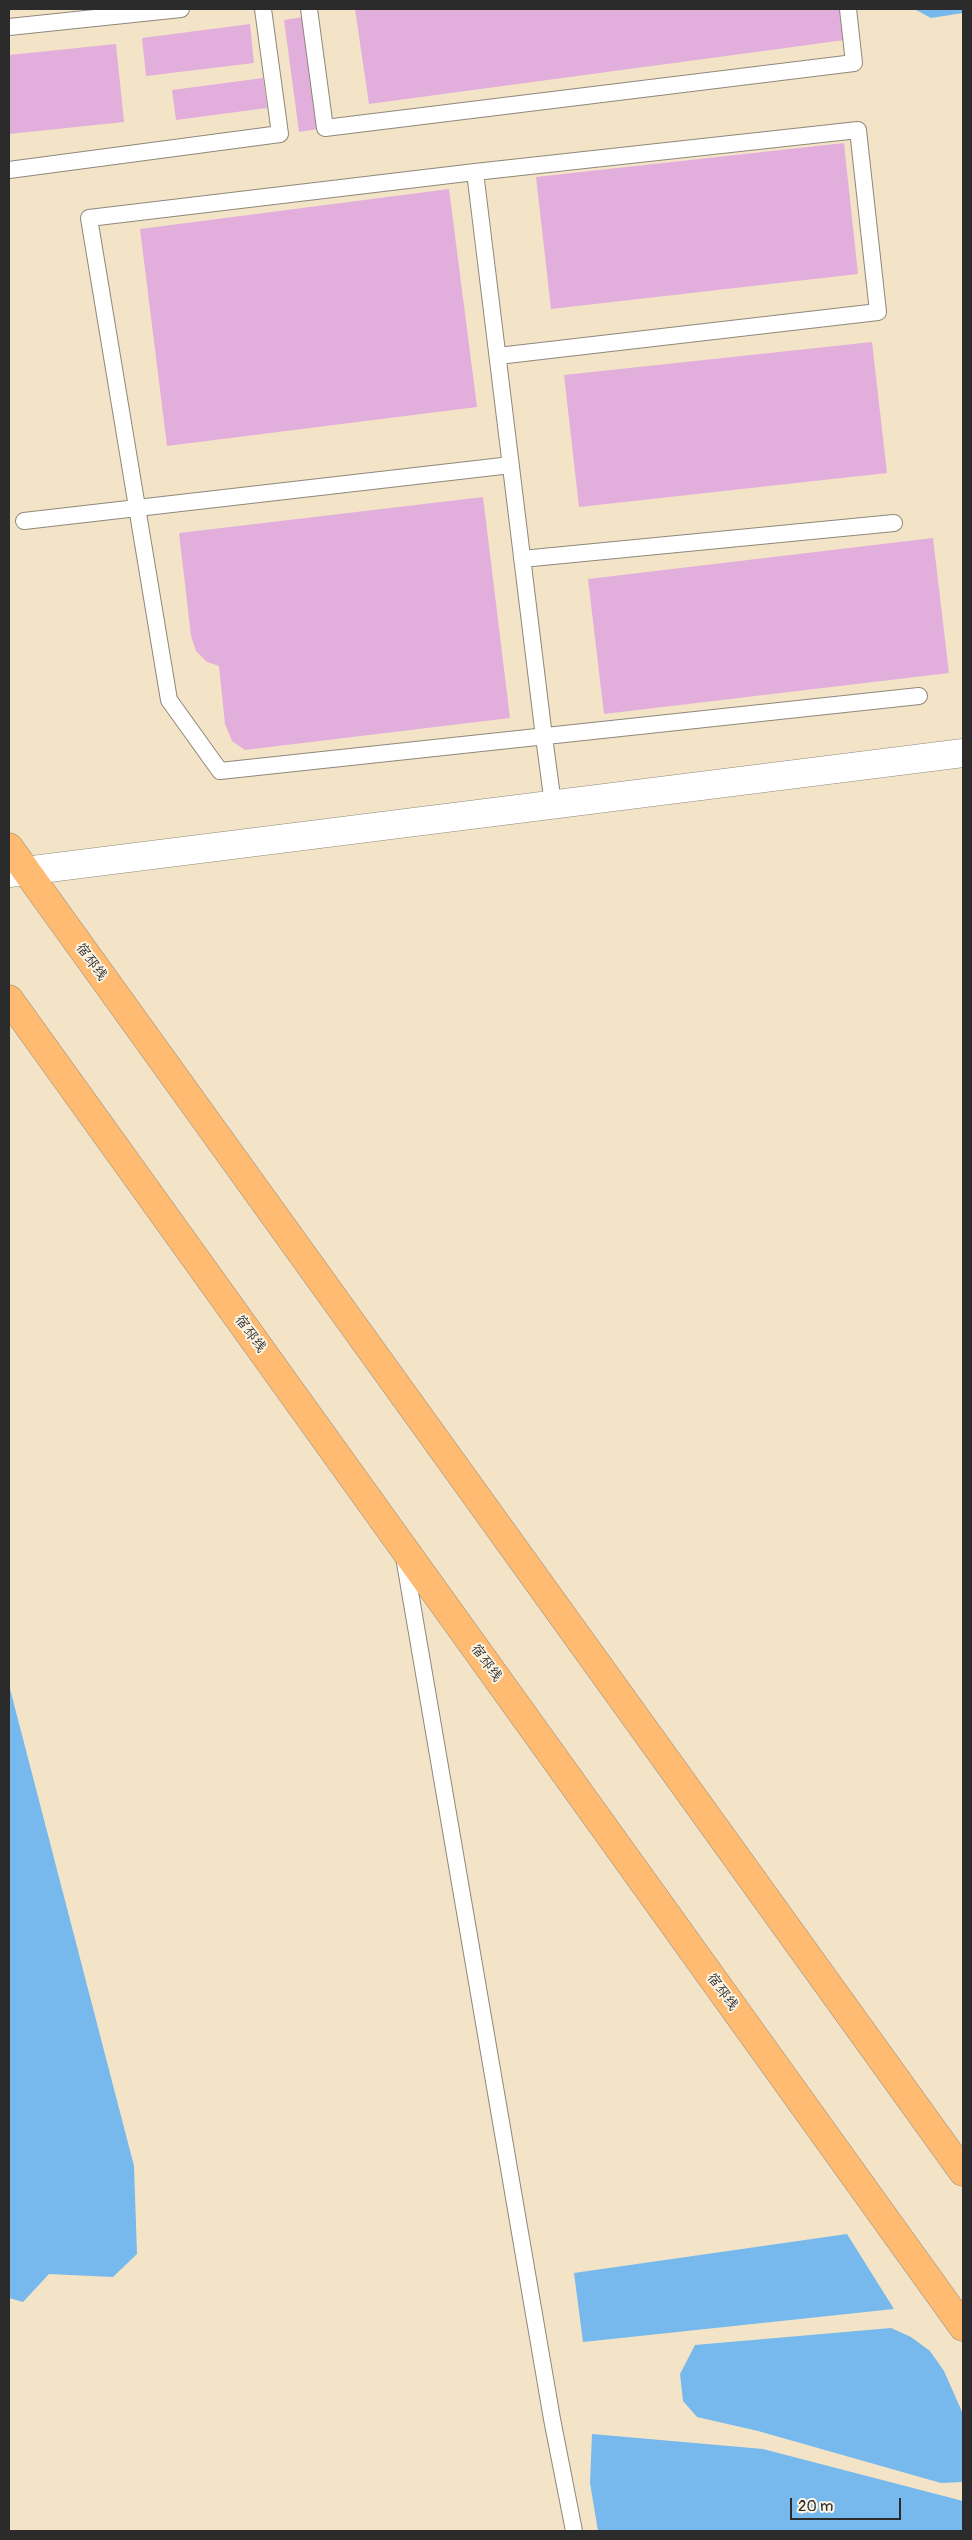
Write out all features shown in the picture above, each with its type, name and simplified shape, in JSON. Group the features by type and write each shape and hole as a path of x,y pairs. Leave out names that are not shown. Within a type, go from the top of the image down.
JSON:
{"main road":[{"name":"宿邳线","path":"9,847 17,872 963,2172"},
{"name":"宿邳线","path":"9,999 963,2327"}],"street":[{"path":"17,872 963,753"}],"lane":[{"path":"9,26 181,9"},
{"path":"9,170 280,134 263,9"},
{"path":"309,9 325,128 854,63 848,9"},
{"path":"498,356 878,312 858,130 475,172 89,218 169,700 220,771 918,696"},
{"path":"475,172 553,804"},
{"path":"24,521 511,465"},
{"path":"522,560 894,522"},
{"path":"402,1547 550,2410 574,2531"}],"water":[{"path":"914,9 963,9 963,13 931,18"},
{"path":"9,1685 134,2166 137,2254 113,2277 49,2274 23,2302 9,2298"},
{"path":"847,2234 894,2309 583,2342 574,2273"},
{"path":"891,2328 911,2337 930,2351 944,2371 963,2414 963,2482 941,2483 758,2431 697,2417 683,2401 680,2374 695,2345"},
{"path":"592,2434 763,2449 963,2501 963,2531 598,2531 590,2483"}],"building":[{"path":"355,9 840,9 845,40 369,104"},
{"path":"309,16 325,128 299,132 284,20"},
{"path":"250,24 254,63 146,76 142,38"},
{"path":"116,44 124,122 9,134 9,55"},
{"path":"263,78 267,108 176,120 172,90"},
{"path":"844,143 858,274 551,309 536,177"},
{"path":"449,189 477,407 167,446 140,229"},
{"path":"872,342 887,473 579,507 564,375"},
{"path":"483,497 510,718 245,750 232,741 225,724 219,666 207,662 196,651 191,636 179,533"},
{"path":"933,538 949,673 604,714 588,579"}]}
